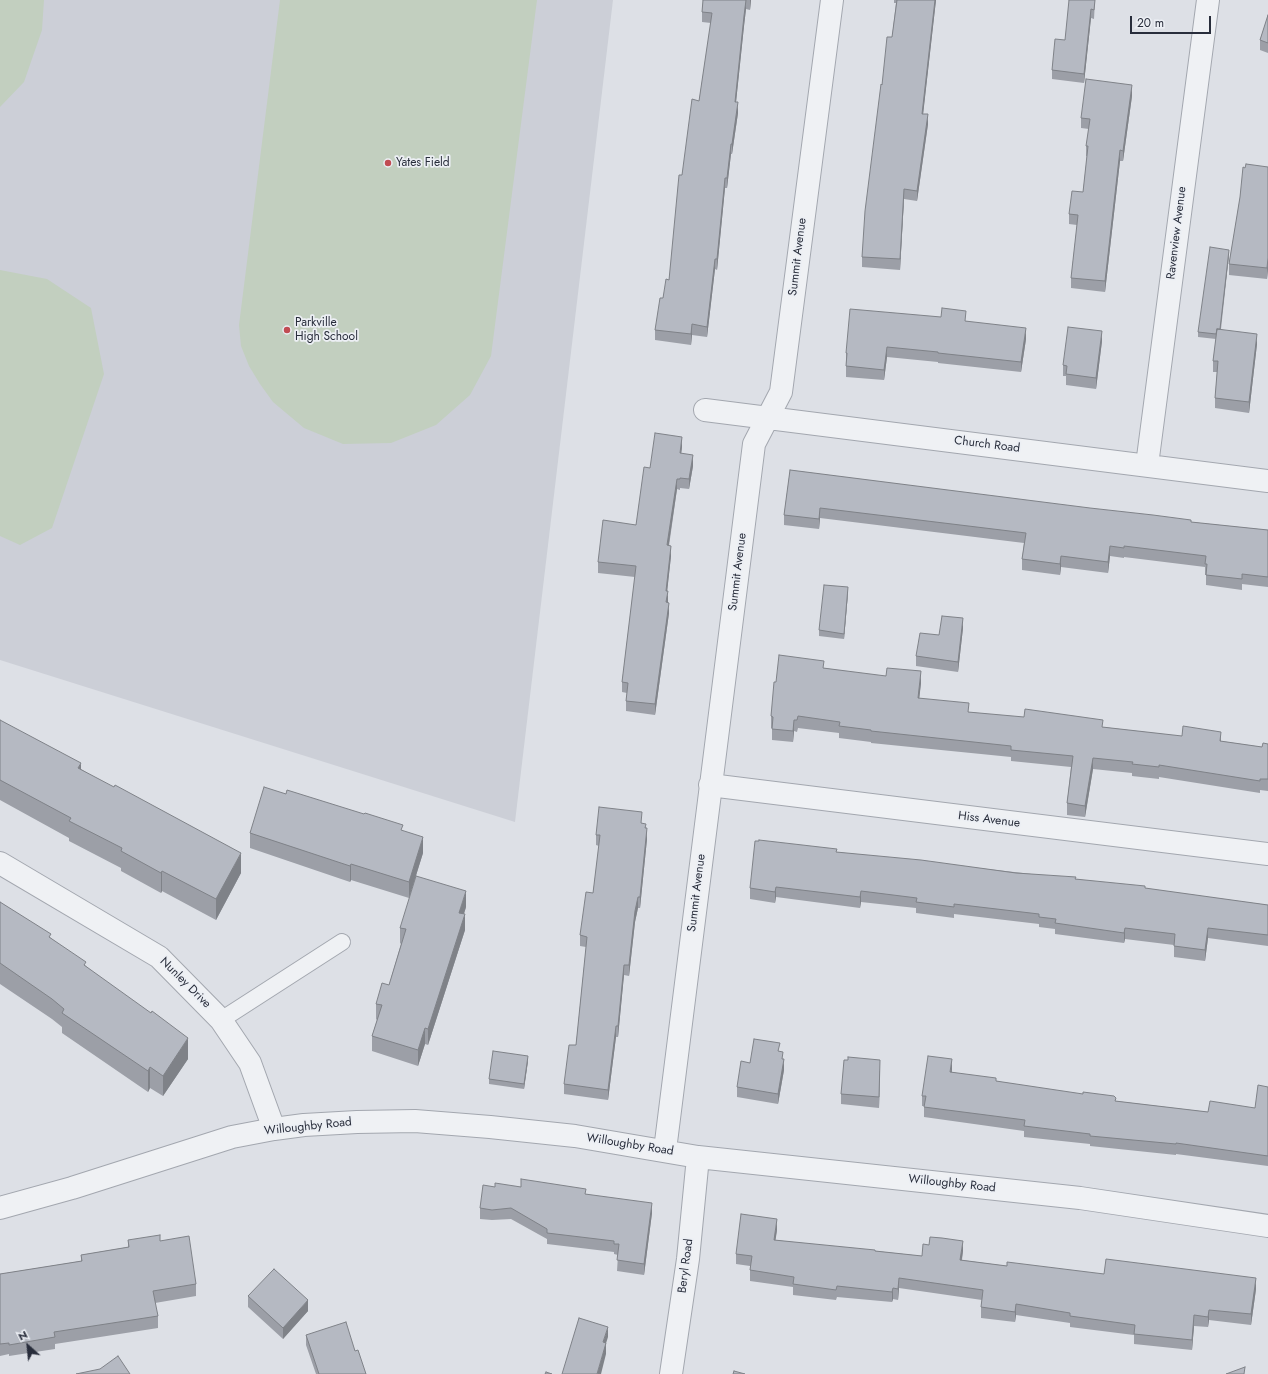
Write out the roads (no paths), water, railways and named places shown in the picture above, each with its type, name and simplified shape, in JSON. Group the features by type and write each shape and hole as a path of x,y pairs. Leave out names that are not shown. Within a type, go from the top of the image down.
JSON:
{"street":[{"name":"Summit Avenue","path":"665,1150 754,444 781,392 832,0"},
{"name":"Ravenview Avenue","path":"1147,465 1208,0"},
{"name":"Church Road","path":"705,410 1268,481"},
{"name":"Hiss Avenue","path":"710,785 1268,854"},
{"name":"Nunley Drive","path":"0,863 160,957 221,1020 250,1063 274,1129"},
{"name":"Willoughby Road","path":"0,1208 72,1188 232,1137 274,1129 357,1122 415,1122 490,1127 567,1135 665,1150 698,1157 1080,1198 1268,1226"},
{"name":"Beryl Road","path":"671,1374 688,1259 698,1157"}],"lane":[{"path":"221,1020 342,942"}],"place":[{"name":"Yates Field","path":"388,163"},
{"name":"Parkville High School","path":"287,330"}]}
